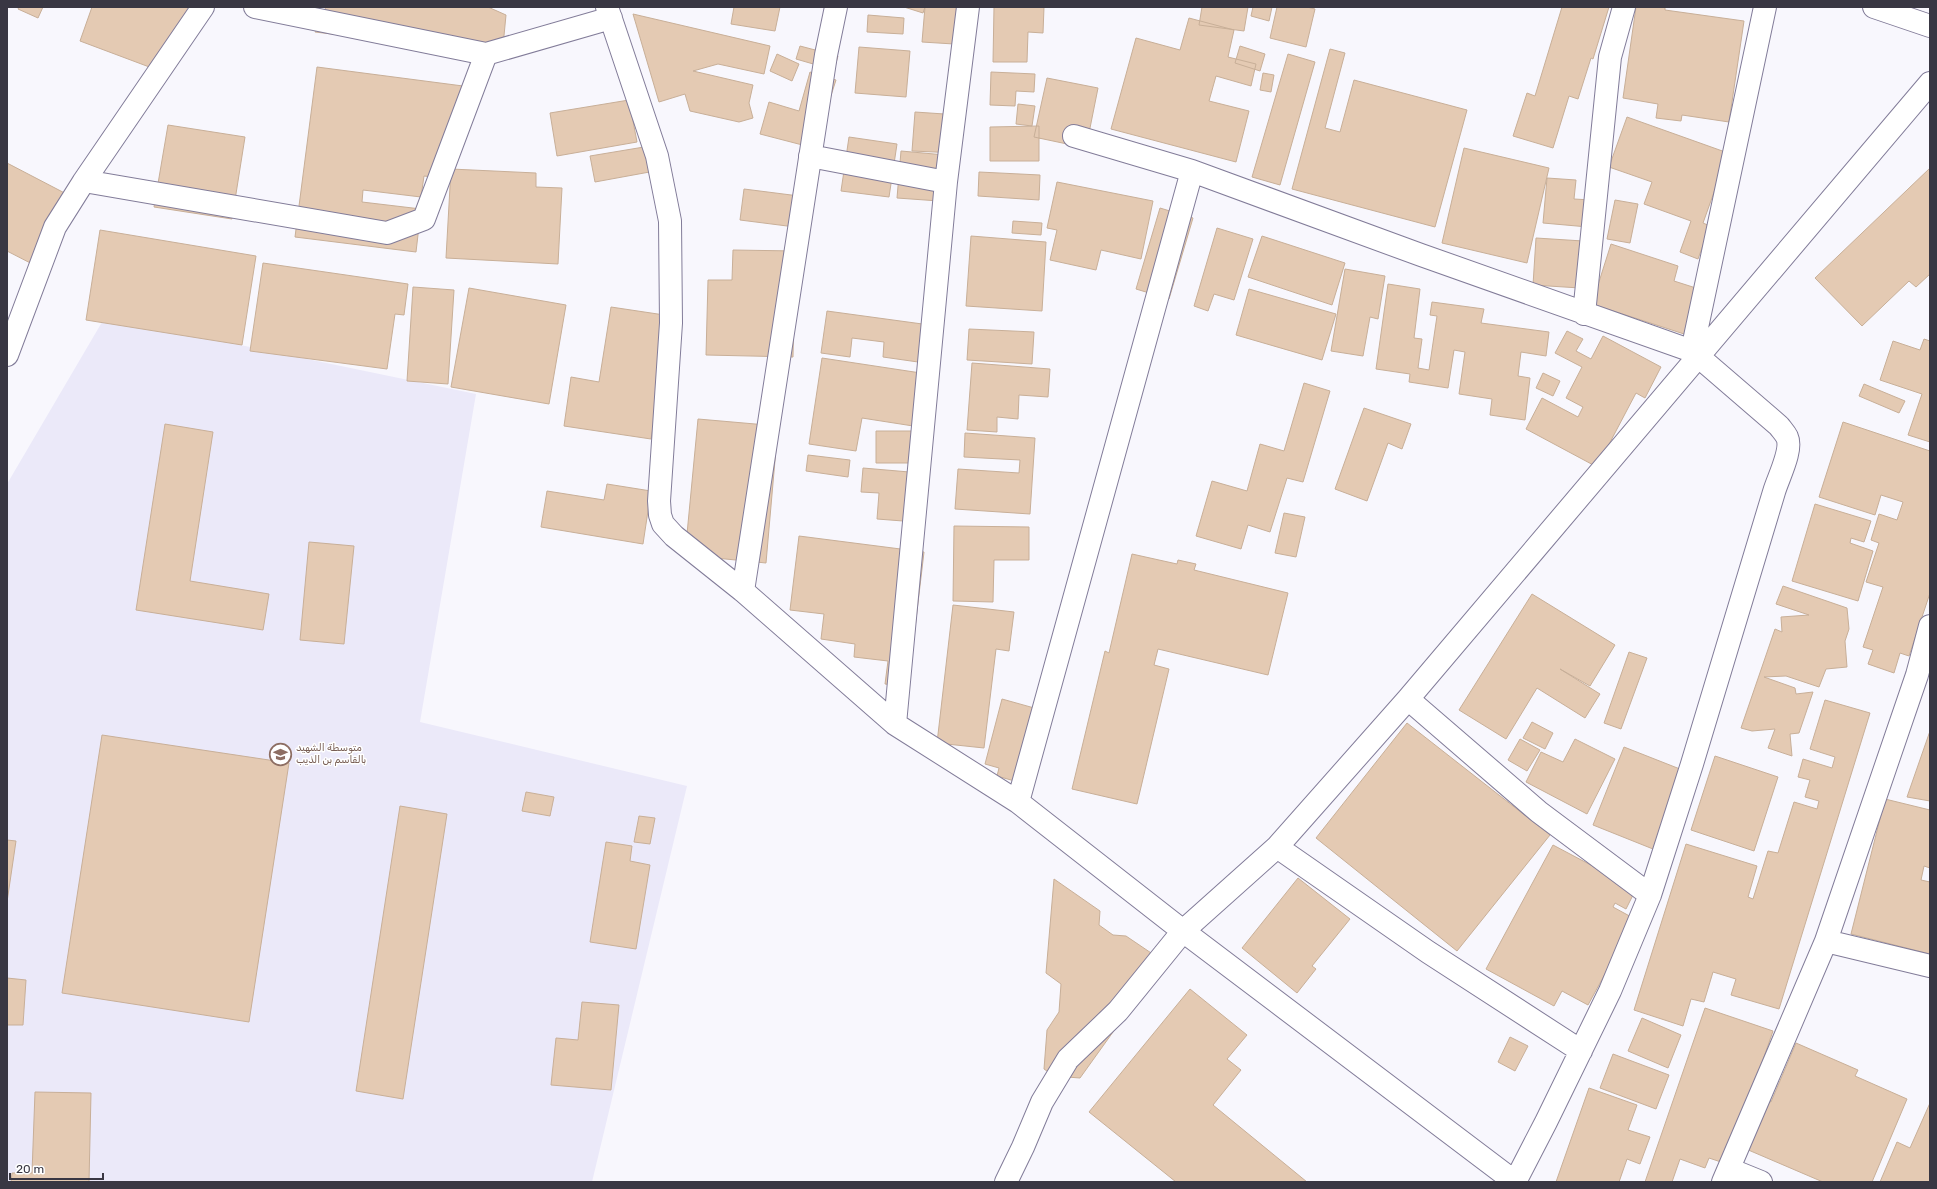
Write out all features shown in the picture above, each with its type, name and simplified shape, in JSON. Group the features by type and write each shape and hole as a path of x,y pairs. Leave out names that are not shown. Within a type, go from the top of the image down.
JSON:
{"street":[{"path":"7,355 55,227 84,181 203,7"},
{"path":"255,7 486,54 609,12 657,156 670,221 671,323 659,501 660,515 663,524 674,536 743,591 895,724 1018,802 1183,931 1515,1182 1610,991 1650,895 1788,447 1787,437 1779,426 1695,355 1192,171 1074,136"},
{"path":"743,591 826,55 836,7"},
{"path":"895,724 946,182 968,7"},
{"path":"1584,314 1610,57 1624,7"},
{"path":"1695,355 1765,7"},
{"path":"1874,7 1930,26"},
{"path":"84,181 387,233 424,219 486,54"},
{"path":"1006,1182 1042,1102 1068,1059 1118,1010 1183,931 1277,847 1408,699 1695,355 1930,83"},
{"path":"810,156 946,182"},
{"path":"1018,802 1192,171"},
{"path":"1761,1182 1726,1175 1826,941 1924,676 1930,626"},
{"path":"1408,699 1539,812 1650,895"},
{"path":"1277,847 1428,952 1581,1051"},
{"path":"1826,941 1930,966"}],"shaded area":[{"name":"متوسطة الشهيد بالقاسم بن الذيب","path":"105,317 476,394 420,722 687,786 592,1182 7,1182 7,484"}],"building":[{"path":"19,7 43,7 38,18 18,9"},
{"path":"92,7 193,7 168,74 80,41"},
{"path":"326,7 488,7 506,15 503,46 499,54 315,32"},
{"path":"734,7 780,7 775,31 731,24"},
{"path":"904,7 925,7 923,13"},
{"path":"925,7 972,7 970,45 922,42"},
{"path":"994,7 1044,7 1043,33 1028,32 1027,62 993,62"},
{"path":"1202,7 1248,7 1244,31 1199,25"},
{"path":"1253,7 1272,7 1269,21 1251,16"},
{"path":"1277,7 1307,7 1315,9 1306,47 1270,38"},
{"path":"1562,7 1609,7 1593,59 1591,58 1578,99 1569,96 1553,148 1513,136 1527,93 1535,96"},
{"path":"1636,7 1665,7 1665,10 1744,21 1729,122 1682,115 1681,121 1656,118 1658,104 1623,98"},
{"path":"633,14 770,46 764,74 718,64 693,71 753,85 749,103 753,118 739,122 690,111 685,94 659,102"},
{"path":"868,15 904,18 903,34 867,32"},
{"path":"1189,18 1234,30 1228,57 1256,64 1251,86 1216,76 1209,101 1249,111 1236,162 1111,129 1136,38 1180,50"},
{"path":"800,46 838,56 834,70 796,59"},
{"path":"1240,46 1265,54 1260,71 1235,63"},
{"path":"859,47 910,51 906,97 855,93"},
{"path":"1330,49 1345,53 1325,128 1340,132 1354,80 1467,110 1435,227 1292,189"},
{"path":"777,54 799,64 792,81 770,71"},
{"path":"1288,54 1315,62 1280,185 1252,177"},
{"path":"317,67 463,86 451,179 424,176 421,197 363,190 362,202 421,209 416,252 295,237"},
{"path":"810,72 836,80 814,148 760,134 769,102 799,111"},
{"path":"991,72 1035,74 1034,92 1016,91 1015,106 990,105"},
{"path":"1263,73 1274,75 1271,92 1260,90"},
{"path":"1047,78 1098,88 1086,148 1034,137"},
{"path":"629,100 637,142 557,156 550,113"},
{"path":"1018,104 1035,106 1032,126 1016,124"},
{"path":"915,112 959,115 957,153 912,151"},
{"path":"1627,117 1728,153 1703,223 1710,226 1698,259 1680,252 1691,221 1644,204 1652,182 1609,167"},
{"path":"168,125 245,137 232,219 154,207"},
{"path":"1039,126 1039,161 990,161 990,127"},
{"path":"849,137 897,144 889,197 841,191"},
{"path":"650,146 655,171 595,182 590,156"},
{"path":"1464,148 1549,168 1527,263 1442,243"},
{"path":"901,151 956,156 953,202 897,198"},
{"path":"7,163 78,200 42,269 7,251"},
{"path":"1930,168 1930,274 1916,287 1909,281 1862,326 1815,278"},
{"path":"451,169 536,173 536,187 562,188 558,264 446,258"},
{"path":"979,172 1040,175 1039,200 978,196"},
{"path":"1547,178 1576,180 1574,199 1591,200 1588,227 1543,223"},
{"path":"1057,182 1153,201 1141,259 1101,250 1096,270 1050,260 1057,230 1047,228"},
{"path":"744,189 799,196 795,227 740,220"},
{"path":"1615,200 1638,204 1630,243 1607,239"},
{"path":"1160,208 1193,218 1169,299 1136,289"},
{"path":"1013,221 1042,223 1041,235 1012,233"},
{"path":"1217,228 1253,239 1234,300 1214,294 1208,311 1194,306"},
{"path":"100,230 256,256 242,345 86,320"},
{"path":"971,236 1046,242 1042,311 966,306"},
{"path":"1262,236 1345,263 1332,305 1248,277"},
{"path":"1536,238 1583,241 1580,288 1533,285"},
{"path":"1611,244 1678,266 1674,281 1699,289 1684,334 1592,304"},
{"path":"733,250 795,251 793,357 706,355 708,280 732,280"},
{"path":"263,263 408,284 404,315 395,314 387,369 250,351"},
{"path":"1345,269 1385,276 1378,319 1370,317 1363,356 1331,351"},
{"path":"1388,284 1420,289 1414,338 1422,339 1418,368 1429,370 1437,316 1430,315 1432,302 1484,309 1481,323 1549,332 1546,356 1521,352 1518,376 1530,378 1525,420 1490,415 1492,399 1459,394 1465,352 1454,350 1448,388 1409,382 1410,374 1376,369"},
{"path":"413,287 454,290 448,384 407,381"},
{"path":"469,288 566,305 549,404 451,387"},
{"path":"1249,289 1336,314 1322,360 1236,335"},
{"path":"611,307 671,316 651,439 564,426 571,377 599,382"},
{"path":"827,311 937,326 932,364 883,357 884,342 852,338 850,357 821,353"},
{"path":"969,329 1034,332 1032,364 967,360"},
{"path":"1567,331 1583,339 1576,351 1591,359 1603,336 1661,367 1645,398 1636,393 1597,467 1526,429 1542,398 1578,417 1583,407 1566,398 1582,367 1555,353"},
{"path":"1924,339 1930,341 1930,442 1908,435 1922,394 1880,380 1893,341 1920,350"},
{"path":"822,358 934,375 926,428 862,418 856,451 809,444"},
{"path":"972,363 1050,369 1048,397 1019,395 1018,419 997,417 997,432 967,430"},
{"path":"1543,373 1560,381 1553,396 1536,388"},
{"path":"1304,383 1330,391 1303,482 1287,478 1270,532 1248,525 1241,549 1196,536 1212,481 1247,491 1260,444 1284,451"},
{"path":"1864,384 1905,401 1899,413 1859,396"},
{"path":"1364,408 1411,424 1402,449 1388,443 1367,501 1335,489"},
{"path":"698,419 778,426 766,563 685,555"},
{"path":"1843,422 1930,451 1930,593 1909,656 1900,653 1894,673 1868,664 1873,650 1863,647 1883,587 1866,582 1879,543 1871,540 1879,514 1897,520 1903,502 1881,495 1875,515 1819,497"},
{"path":"165,424 213,432 190,581 269,594 263,630 136,610"},
{"path":"876,431 928,431 928,463 876,463"},
{"path":"965,433 1035,438 1030,514 955,509 958,469 1019,473 1020,460 964,457"},
{"path":"808,455 850,460 848,477 806,471"},
{"path":"863,468 921,473 916,522 877,519 879,493 861,492"},
{"path":"607,484 651,491 643,544 541,527 547,491 604,500"},
{"path":"1815,504 1871,521 1864,542 1851,538 1850,543 1873,551 1858,601 1792,581"},
{"path":"1284,513 1305,517 1296,557 1275,553"},
{"path":"954,526 1029,527 1029,560 994,560 993,602 953,601"},
{"path":"799,536 924,552 908,687 885,684 888,661 854,657 855,644 821,639 824,614 790,610"},
{"path":"309,542 354,546 344,644 300,640"},
{"path":"1132,554 1177,564 1178,560 1196,564 1194,570 1288,593 1268,675 1158,649 1154,665 1169,669 1137,804 1072,789 1105,651 1109,653"},
{"path":"1783,586 1847,608 1849,629 1845,641 1847,667 1826,669 1819,687 1786,676 1764,677 1795,688 1796,694 1813,692 1799,733 1790,734 1792,756 1768,748 1775,729 1752,731 1741,728 1775,629 1782,632 1781,617 1809,615 1776,604"},
{"path":"1532,594 1615,645 1590,686 1560,669 1600,694 1585,718 1537,688 1506,739 1459,710"},
{"path":"953,605 1014,612 1009,651 996,649 984,748 937,743"},
{"path":"1629,652 1647,658 1621,729 1604,723"},
{"path":"1002,699 1052,713 1032,786 997,776 999,768 985,764"},
{"path":"1825,700 1870,713 1779,1009 1731,995 1736,979 1713,972 1704,1002 1691,999 1683,1026 1634,1010 1686,844 1757,866 1748,897 1753,899 1768,851 1778,853 1794,802 1817,809 1819,801 1805,797 1810,780 1798,777 1803,759 1832,768 1835,757 1810,749"},
{"path":"1532,722 1553,733 1545,749 1523,738"},
{"path":"1407,723 1550,835 1457,951 1316,838"},
{"path":"1930,731 1930,801 1907,797"},
{"path":"102,735 289,763 249,1022 62,993"},
{"path":"1520,739 1540,750 1527,771 1508,760"},
{"path":"1575,739 1615,759 1587,814 1526,782 1541,752 1563,762"},
{"path":"1624,747 1685,771 1653,849 1593,825"},
{"path":"1715,756 1778,777 1754,851 1691,830"},
{"path":"526,792 554,797 550,816 522,811"},
{"path":"1885,799 1930,810 1930,868 1924,866 1921,880 1930,882 1930,954 1851,934"},
{"path":"400,806 447,814 403,1099 356,1091"},
{"path":"639,816 655,818 650,844 634,842"},
{"path":"7,840 16,841 7,902"},
{"path":"606,842 632,846 630,861 650,865 636,949 590,942"},
{"path":"1553,845 1636,889 1626,909 1615,903 1613,907 1635,919 1588,1005 1562,991 1554,1006 1486,969"},
{"path":"1298,878 1350,919 1312,966 1316,969 1297,993 1242,948"},
{"path":"1054,879 1100,911 1099,925 1113,935 1126,936 1160,959 1159,968 1080,1078 1054,1076 1044,1069 1047,1030 1059,1012 1061,984 1046,973"},
{"path":"7,978 26,980 23,1025 7,1025"},
{"path":"1190,989 1247,1035 1227,1059 1241,1070 1213,1105 1307,1182 1176,1182 1089,1112"},
{"path":"582,1002 619,1005 611,1090 551,1085 556,1038 578,1040"},
{"path":"1705,1008 1773,1031 1727,1164 1709,1158 1705,1168 1680,1159 1672,1182 1645,1182"},
{"path":"1642,1018 1681,1035 1668,1068 1628,1051"},
{"path":"1510,1037 1528,1046 1515,1071 1498,1062"},
{"path":"1796,1043 1858,1070 1855,1076 1907,1099 1872,1182 1823,1182 1746,1149 1767,1100 1771,1102"},
{"path":"1613,1054 1669,1075 1656,1109 1600,1088"},
{"path":"1589,1088 1637,1105 1628,1130 1650,1137 1640,1164 1627,1159 1619,1182 1556,1182"},
{"path":"35,1092 91,1093 89,1182 11,1182 12,1173 32,1173"},
{"path":"1930,1103 1930,1182 1880,1182 1897,1142 1910,1148"}],"place":[{"name":"متوسطة الشهيد بالقاسم بن الذيب","path":"280,754"}]}
